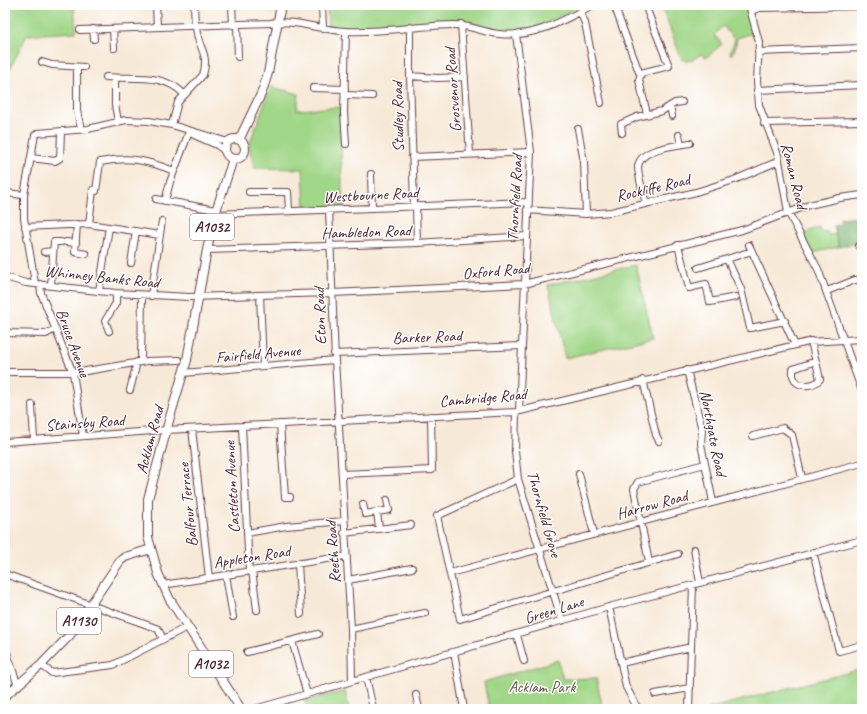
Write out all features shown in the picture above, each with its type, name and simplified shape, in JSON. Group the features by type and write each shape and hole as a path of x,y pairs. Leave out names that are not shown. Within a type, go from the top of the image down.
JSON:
{"main road":[{"path":"233,159 228,156 225,151 228,142 233,139 239,140 259,98 268,73 281,5"},
{"name":"Acklam Road","path":"239,140 244,144 245,151 239,158 233,159 216,212 197,297 190,347 148,499 147,526 151,549 163,585 187,627 241,709"},
{"name":"A1130","path":"5,696 41,665 70,635 120,561 125,557 151,549"}],"street":[{"path":"156,5 157,27"},
{"path":"172,126 178,102 203,75 206,64 205,54 196,38 194,5"},
{"path":"232,5 238,57"},
{"path":"322,5 323,29"},
{"path":"80,30 235,25 283,21 323,29 346,31 461,24 498,34 516,34 541,31 593,5"},
{"path":"614,5 632,56 639,72 641,73"},
{"path":"641,73 669,66 645,5"},
{"path":"750,8 778,6 862,6"},
{"name":"Roman Road","path":"750,8 757,33 757,90 759,105 764,123 779,161 788,212 816,265 827,292 842,340 862,391"},
{"path":"580,12 585,23 601,103"},
{"name":"Grosvenor Road","path":"461,24 470,154"},
{"name":"Studley Road","path":"410,27 412,157 416,243"},
{"path":"93,29 94,39"},
{"path":"114,29 114,45 122,42"},
{"path":"346,31 346,144"},
{"name":"Thornfield Road","path":"516,34 531,152 527,202 518,411"},
{"path":"758,52 862,48"},
{"path":"42,62 52,66 80,67 77,111 84,129"},
{"path":"641,73 639,80 647,114"},
{"path":"410,76 438,78 465,77"},
{"path":"106,77 149,77 163,80 184,94"},
{"path":"115,78 115,105 118,121"},
{"path":"757,90 862,85"},
{"path":"313,88 372,96"},
{"path":"622,133 619,123 662,111 670,106 682,102"},
{"path":"670,106 672,116"},
{"path":"31,158 55,161 60,158 62,132 126,120 149,121 228,142"},
{"path":"764,123 862,121"},
{"path":"578,129 584,162 586,214"},
{"name":"Bruce Avenue","path":"62,132 38,133 35,135 24,195 25,227 37,284 73,373 83,436"},
{"path":"189,132 225,151"},
{"path":"165,201 174,171 189,132"},
{"path":"679,135 681,144"},
{"path":"646,204 638,168 642,157 649,152 690,143"},
{"path":"412,157 531,152"},
{"path":"89,224 100,162 128,158 148,161 174,171"},
{"name":"Rockliffe Road","path":"527,210 586,214 611,212 696,192 734,180 779,161"},
{"path":"371,174 372,207"},
{"path":"249,192 295,192"},
{"path":"288,192 289,212"},
{"path":"5,193 24,195"},
{"name":"Oxford Road","path":"197,297 332,293 524,284 659,252 678,245 742,230 788,212 840,198 862,195"},
{"name":"Westbourne Road","path":"156,199 216,212 289,212 372,207 527,202"},
{"name":"Eton Road","path":"329,210 339,421"},
{"path":"151,296 162,221"},
{"path":"76,224 76,252 86,254"},
{"path":"25,227 89,224 160,234"},
{"path":"99,291 109,227"},
{"path":"131,263 136,231"},
{"name":"Hambledon Road","path":"207,250 416,243 526,236"},
{"path":"51,285 54,242 76,243"},
{"path":"678,245 689,288 706,284 710,302 736,296"},
{"path":"44,252 53,251"},
{"path":"698,268 752,251 785,321 794,345"},
{"path":"727,259 741,289 750,328 785,321"},
{"name":"Whinney Banks Road","path":"5,277 37,284 142,296 197,297"},
{"path":"827,292 855,280 862,280"},
{"path":"109,331 105,321 116,303 116,293"},
{"path":"260,295 263,366"},
{"path":"130,390 139,362 142,296"},
{"path":"5,333 46,334 55,329"},
{"name":"Cambridge Road","path":"166,430 518,411 811,341 862,339"},
{"path":"811,341 816,361 819,381 804,385 796,382 793,369 816,361"},
{"name":"Barker Road","path":"335,357 521,346"},
{"name":"Fairfield Avenue","path":"183,373 263,366 335,357"},
{"path":"5,372 73,373 139,362 177,359"},
{"name":"Northgate Road","path":"687,370 701,428 701,444 713,502"},
{"path":"643,380 656,435 659,441"},
{"path":"32,405 34,440"},
{"name":"Thornfield Grove","path":"518,411 515,451 518,479 554,591 562,621"},
{"path":"342,474 432,470 431,416"},
{"name":"Reeth Road","path":"339,421 344,533 351,629 352,681"},
{"path":"280,424 285,497 290,497"},
{"name":"Castleton Avenue","path":"242,426 250,571 257,610"},
{"path":"753,436 783,428 792,435 802,478"},
{"name":"Balfour Terrace","path":"192,429 209,578"},
{"name":"Stainsby Road","path":"5,442 166,430"},
{"name":"Harrow Road","path":"450,572 862,463"},
{"path":"649,562 634,489 638,482 705,464"},
{"path":"579,474 594,534"},
{"path":"518,479 436,516 460,619 678,554"},
{"path":"363,504 365,514 389,510 387,500"},
{"path":"377,512 379,528"},
{"path":"247,533 286,526 344,522"},
{"path":"344,533 411,524"},
{"name":"Green Lane","path":"255,709 609,607 862,540"},
{"path":"694,549 700,583"},
{"path":"813,552 840,651 862,645"},
{"name":"Appleton Road","path":"163,585 346,556"},
{"path":"298,563 301,614"},
{"path":"348,580 412,568"},
{"path":"5,574 158,629 163,639"},
{"path":"226,575 232,617"},
{"path":"689,709 693,585"},
{"path":"609,607 626,687 638,709"},
{"path":"351,629 425,613"},
{"path":"41,665 52,673 113,665 187,627"},
{"path":"247,652 318,634"},
{"path":"517,634 524,661"},
{"path":"292,641 307,694"},
{"path":"5,647 18,686"},
{"path":"621,664 691,647"},
{"path":"454,652 464,709"},
{"path":"366,677 373,709"},
{"path":"655,694 690,688"},
{"path":"416,695 419,709"}],"green space":[{"path":"5,5 74,5 76,32 27,35 5,79"},
{"path":"327,5 585,5 533,29 499,30 462,21 351,28 328,27"},
{"path":"661,5 745,5 753,33 737,38 735,49 731,55 730,53 735,40 723,26 714,35 722,44 707,57 701,54 691,61 689,60 686,62 684,59 682,60"},
{"path":"271,87 299,94 297,110 340,107 344,207 305,208 303,169 254,168 249,145"},
{"path":"855,217 858,243 839,247 834,225 840,224 840,219"},
{"path":"820,227 821,232 826,231 829,235 835,234 839,247 812,253 802,236 812,229"},
{"path":"636,265 653,338 565,358 548,285"},
{"name":"Acklam Park","path":"558,660 563,679 596,678 603,709 489,709 484,682"},
{"path":"862,669 862,709 707,709"},
{"path":"345,691 349,709 307,709 305,701"}]}
